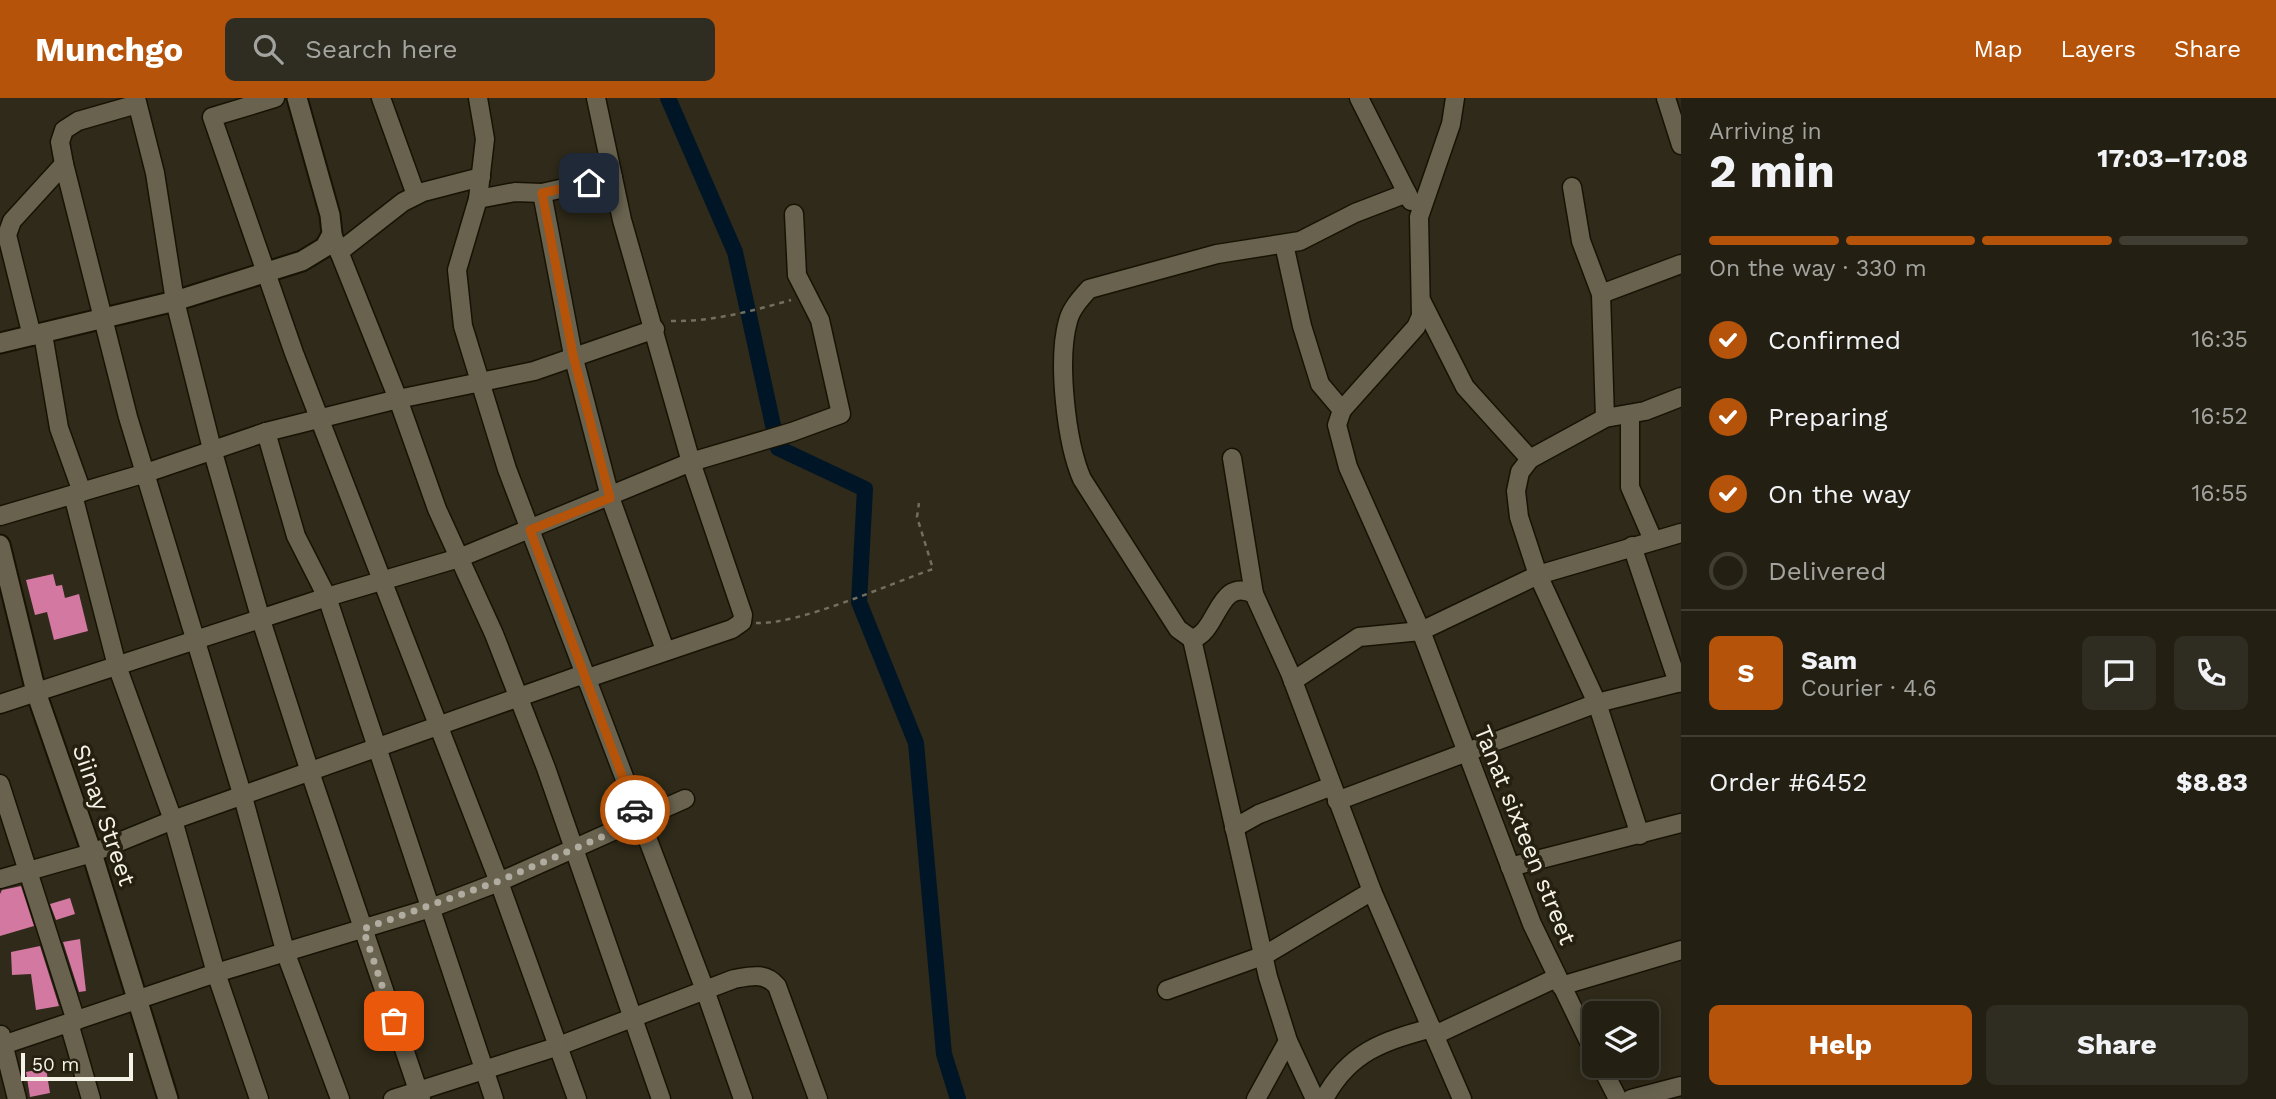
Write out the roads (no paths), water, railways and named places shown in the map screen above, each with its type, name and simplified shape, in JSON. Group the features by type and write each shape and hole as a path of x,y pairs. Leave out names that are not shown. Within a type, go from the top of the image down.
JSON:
{"street":[{"path":"275,98 212,117 294,353 499,881 556,1047 577,1099"},
{"path":"297,98 336,243 459,558 494,634 519,698 661,1099"},
{"path":"478,98 485,139 478,199 457,270 463,326 507,469 705,990 743,1099"},
{"path":"0,879 92,853 173,820 377,747 732,629 742,622 742,606 691,461 613,177 596,98"},
{"path":"1359,98 1419,217"},
{"path":"1284,244 1302,326 1320,384 1342,410 1416,327 1421,316 1419,217 1451,124 1455,98"},
{"path":"1666,98 1681,145"},
{"path":"386,100 416,195"},
{"path":"340,1099 286,954 243,797 102,319 64,164 60,142 64,130 78,121 137,101 155,173 175,301 212,449 261,620 419,1095"},
{"path":"64,164 12,221 7,235 37,335 117,666 173,820 216,972 260,1099"},
{"path":"0,343 175,301 267,273 316,255 416,195 481,177"},
{"path":"478,199 515,192 542,193 613,177"},
{"path":"1573,187 1581,241 1601,294 1605,418"},
{"path":"542,193 573,355 610,498 665,650"},
{"path":"1315,1099 1288,1041 1268,977 1192,639 1178,629 1113,530 1076,465 1065,387 1068,321 1074,306 1088,289 1179,262 1300,241 1355,213 1407,193"},
{"path":"0,704 327,597 459,558 610,498 691,461 792,432 841,414 820,320 797,275 794,214"},
{"path":"1601,294 1681,264"},
{"path":"1420,298 1465,387 1530,459"},
{"path":"0,516 146,473 266,432 398,399 534,371 654,325"},
{"path":"1640,835 1597,703 1538,575 1519,517 1516,491 1520,472 1530,459 1605,418 1630,414 1681,397"},
{"name":"Tanat sixteen street","path":"1342,410 1337,425 1348,467 1421,631 1464,751 1510,867 1559,982 1582,1028"},
{"path":"1630,414 1630,487 1653,540"},
{"path":"266,432 296,536 327,597 494,1099"},
{"path":"1232,458 1254,594 1293,681 1372,891 1462,1099"},
{"path":"1293,681 1359,637 1421,631 1538,575 1681,533"},
{"name":"Siinay Street","path":"0,545 36,692 92,853 168,1099"},
{"path":"1234,828 1259,814 1335,793 1464,751 1597,703 1679,683 1632,546"},
{"path":"1192,639 1208,630 1224,597 1238,590 1254,594"},
{"path":"0,785 29,871 73,1022 91,1099"},
{"path":"17,1099 1,1041 73,1022 216,972 286,954 431,908 685,799"},
{"path":"1510,867 1681,823"},
{"path":"1167,990 1265,955 1372,891"},
{"path":"1324,1099 1335,1079 1373,1047 1433,1031 1559,982 1681,950"},
{"path":"393,1099 419,1095 633,1019 734,979 758,975 770,978 777,986 818,1099"},
{"path":"1256,1099 1288,1041"},
{"path":"1607,1078 1618,1099"},
{"path":"1631,1099 1681,1086"}],"waterway":[{"path":"668,98 735,252 778,448 865,489 859,602 916,743 944,1054 958,1099"}]}
